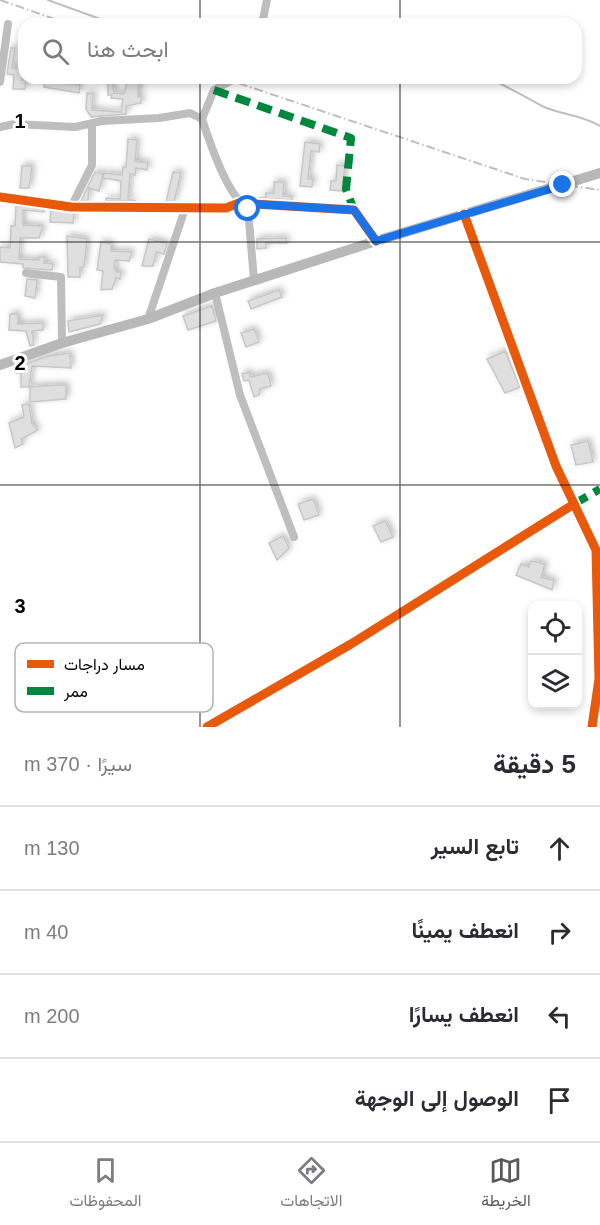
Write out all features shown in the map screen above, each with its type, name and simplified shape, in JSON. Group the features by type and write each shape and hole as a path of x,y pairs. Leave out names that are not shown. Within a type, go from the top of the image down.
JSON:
{"main road":[{"path":"0,365 62,343 148,319 254,280 600,173"}],"street":[{"path":"263,18 267,0"},
{"path":"0,82 8,24"},
{"path":"225,84 214,90 202,119 216,161 239,203 248,209 254,280"},
{"path":"0,127 14,124 92,125 102,121 159,118 190,112 202,119"},
{"path":"71,207 92,165 92,125"},
{"path":"0,197 71,207 185,209 226,208 239,203 354,210 376,241"},
{"path":"148,319 185,209"},
{"path":"464,214 556,466 597,549 599,679 592,727"},
{"path":"26,273 61,277 62,343"},
{"path":"215,293 240,395 294,537"},
{"path":"207,727 351,644 574,504"}],"building":[{"path":"11,48 15,48 12,68 18,68 18,84 26,84 25,89 13,89 14,75 7,74"},
{"path":"44,84 80,85 79,93 44,87"},
{"path":"108,84 113,84 114,93 124,94 126,84 141,84 141,87 138,86 138,97 142,97 141,103 126,106 126,114 91,117 86,109 87,93 93,94 92,110 121,112 123,99 111,98 112,95 108,95"},
{"path":"128,139 137,140 135,161 148,163 147,170 136,168 135,175 130,174 128,199 136,201 106,201 106,198 120,199 121,181 103,178 104,173 122,175 123,167 126,167"},
{"path":"305,142 320,144 319,152 311,151 308,179 313,179 312,187 300,186"},
{"path":"337,165 345,166 342,191 330,190 331,181 336,181"},
{"path":"22,166 32,166 29,188 20,188"},
{"path":"95,172 103,174 99,191 89,188 88,201 81,201"},
{"path":"173,172 181,173 174,202 166,202"},
{"path":"274,182 284,182 283,196 292,196 292,200 258,198 266,197 266,193 274,193"},
{"path":"16,205 44,209 44,212 23,210 23,225 43,226 39,238 20,238 19,259 39,260 39,257 45,257 44,263 53,264 52,270 23,268 23,264 0,262 0,247 10,248 11,226 15,226"},
{"path":"51,210 74,213 73,223 50,222"},
{"path":"67,236 87,239 84,267 80,267 80,277 68,277"},
{"path":"286,238 287,243 266,243 266,248 257,249 257,239"},
{"path":"149,239 167,243 164,254 156,252 153,266 142,266"},
{"path":"101,242 111,244 111,251 132,252 129,261 115,260 116,272 121,272 120,279 116,278 112,289 101,290 103,271 97,270"},
{"path":"27,279 37,280 35,298 25,296"},
{"path":"279,290 282,297 251,309 248,301"},
{"path":"212,306 216,321 188,330 183,316"},
{"path":"10,314 18,314 18,324 43,323 43,330 32,331 34,345 30,346 26,331 9,330"},
{"path":"103,315 100,324 69,332 68,321"},
{"path":"254,329 259,342 246,347 241,333"},
{"path":"505,351 520,387 505,393 487,359"},
{"path":"70,353 71,368 32,366 29,387 21,387 21,373 16,373 17,367 48,356"},
{"path":"249,372 250,377 268,373 271,386 260,389 259,395 254,397 249,380 244,381 242,374"},
{"path":"66,385 66,399 30,402 30,387"},
{"path":"29,404 32,424 38,430 21,439 23,444 15,448 9,423 24,417 22,405"},
{"path":"588,441 593,462 576,465 571,445"},
{"path":"313,499 319,515 304,520 298,504"},
{"path":"385,521 393,537 381,542 373,526"},
{"path":"283,536 289,548 277,560 269,543"},
{"path":"531,561 545,564 541,578 554,580 552,590 516,575 521,564 529,567"}],"waterway":[{"path":"48,0 98,18"},
{"path":"500,84 542,106 600,126"}],"railway":[{"path":"0,0 52,18"},
{"path":"241,84 525,179 600,190"}],"marked path":[{"path":"214,90 351,138 346,189 354,210"},
{"path":"574,504 600,489"}],"cycle path":[{"path":"0,197 71,207 226,208 239,203 354,210 376,241"},
{"path":"464,214 556,466 596,550 599,679 592,727"},
{"path":"207,727 351,644 574,504"}],"route":[{"path":"248,209 239,203 354,210 376,241 563,185"}]}
